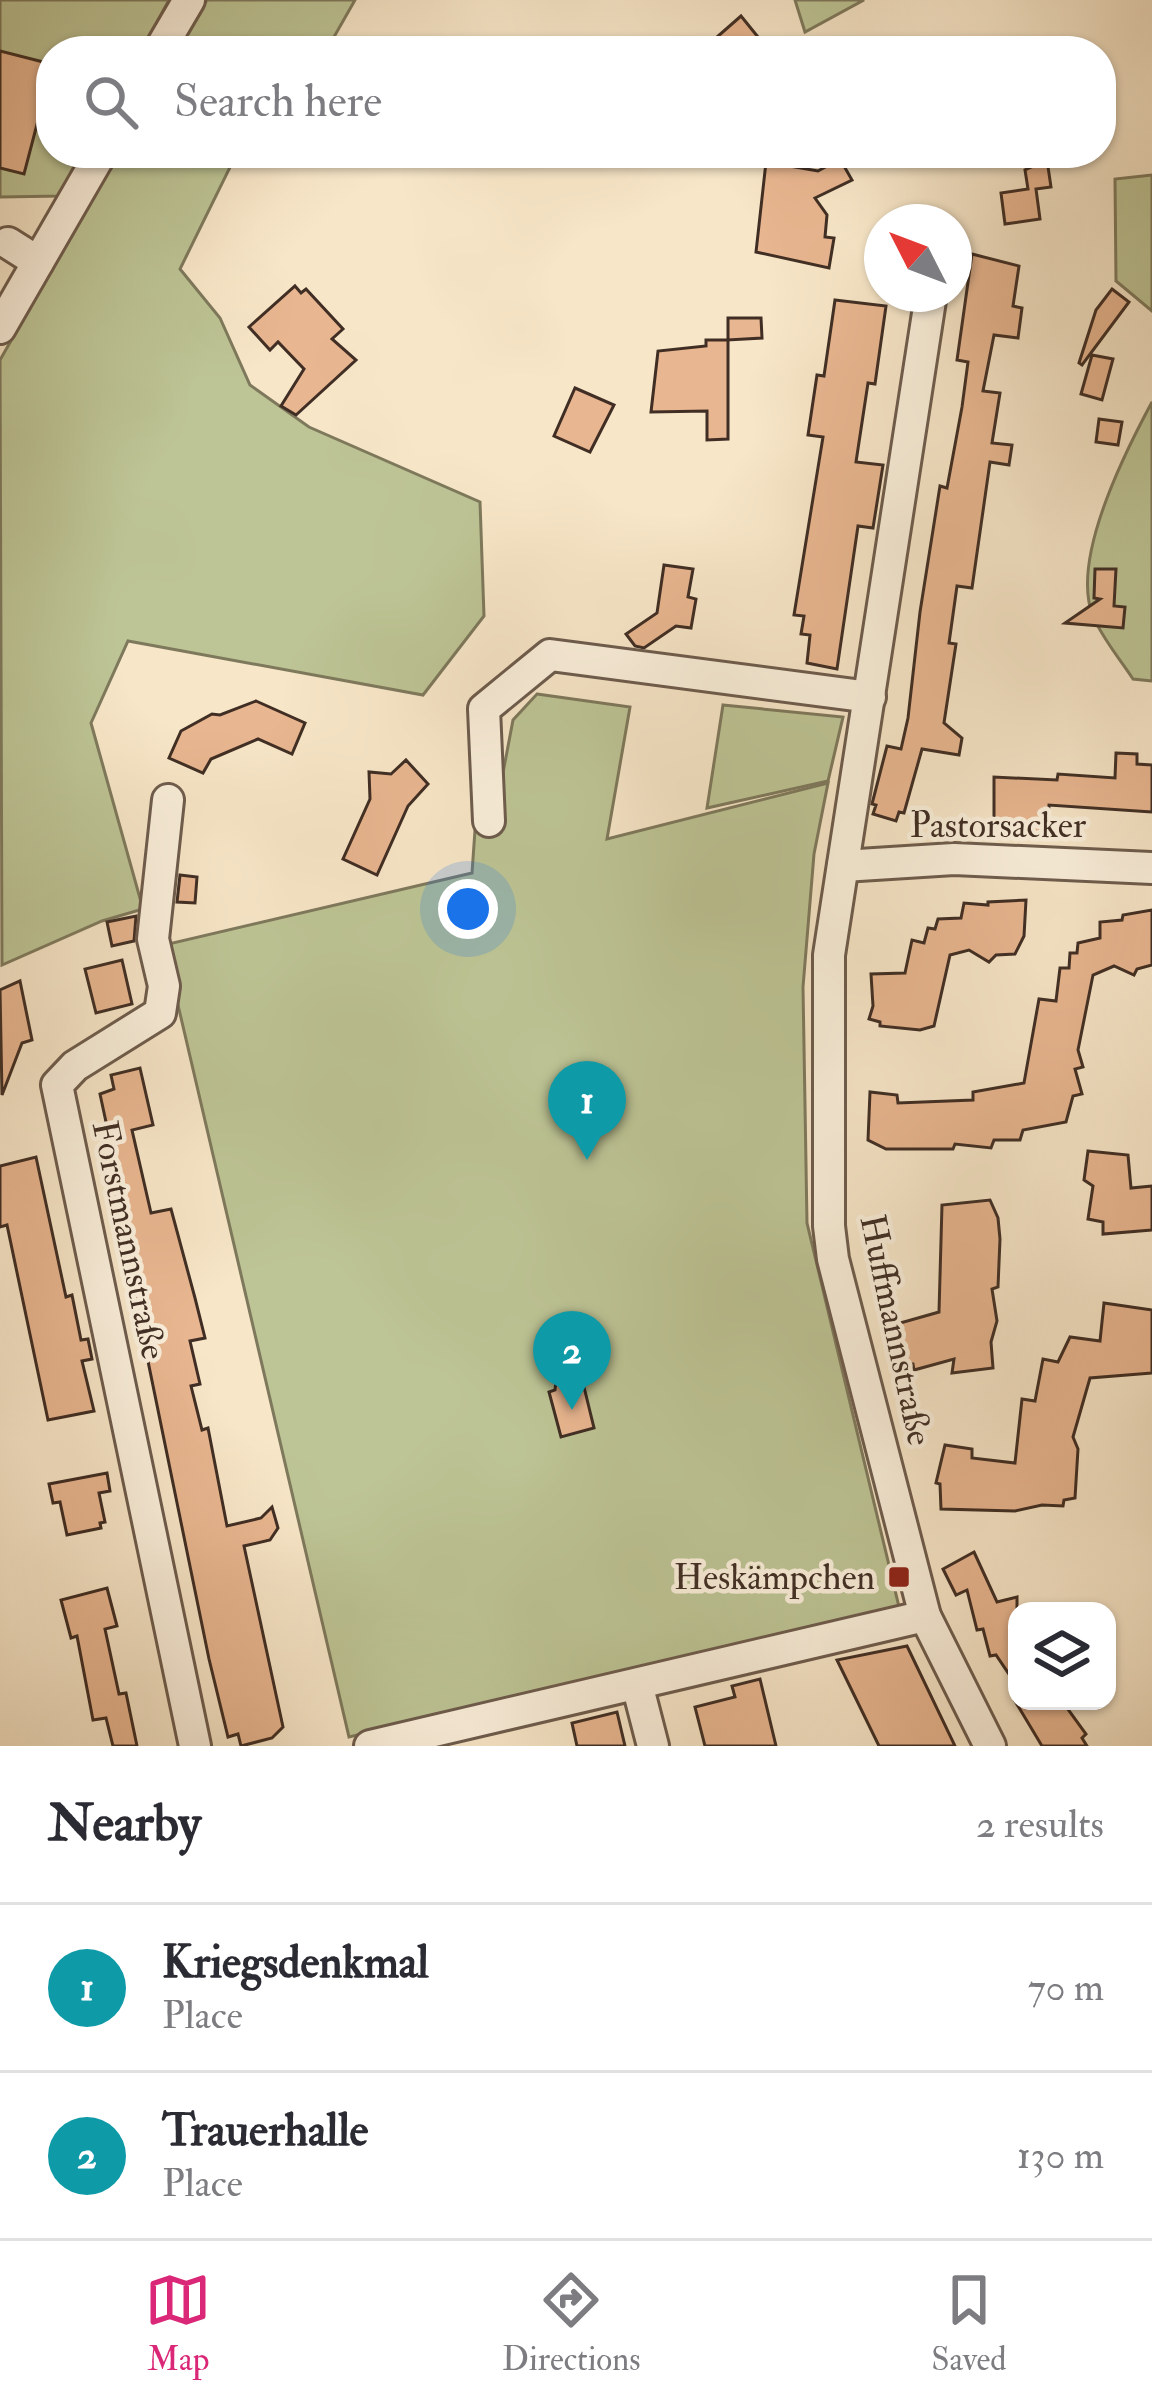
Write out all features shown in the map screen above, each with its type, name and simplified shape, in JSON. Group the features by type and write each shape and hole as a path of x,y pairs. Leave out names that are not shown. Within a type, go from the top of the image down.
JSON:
{"street":[{"path":"168,36 189,0"},
{"path":"0,328 92,168"},
{"path":"8,243 38,262"},
{"name":"Huffmannstraße","path":"929,312 829,955 833,1259 925,1616 990,1746"},
{"path":"489,821 484,709 550,655 870,697"},
{"name":"Forstmannstraße","path":"168,800 153,939 164,986 160,1012 75,1066 57,1085 194,1746"},
{"name":"Pastorsacker","path":"843,866 954,859 1152,868"},
{"path":"370,1746 925,1616"},
{"path":"638,1684 653,1746"}],"green space":[{"path":"0,0 169,0 149,36 36,36 36,168 77,168 61,196 0,197"},
{"path":"207,0 355,0 335,36 185,36"},
{"path":"795,0 864,0 805,32"},
{"path":"109,168 230,168 180,269 220,318 250,385 309,427 480,502 484,616 423,695 128,641 91,723 143,909 102,921 2,965 0,360"},
{"path":"1152,175 1152,311 1116,281 1115,179"},
{"path":"1152,402 1152,681 1133,679 1097,624 1088,593 1094,537 1104,507"},
{"path":"537,694 630,707 607,839 828,783 814,854 803,987 807,1223 899,1607 349,1737 164,945 472,873 476,816 495,815 513,720"},
{"path":"723,705 843,717 828,781 707,808"}],"building":[{"path":"741,16 757,36 718,36"},
{"path":"0,51 36,60 36,128 24,174 0,168"},
{"path":"765,168 845,168 852,180 815,198 827,215 825,237 834,238 829,268 756,252"},
{"path":"1048,168 1051,187 1036,189 1040,219 1005,224 1001,193 1028,189 1025,170"},
{"path":"972,254 1019,266 1013,306 1022,308 1018,338 994,335 983,391 1000,393 992,443 1012,445 1009,465 990,462 972,588 957,586 949,643 956,644 944,723 962,738 959,755 922,749 904,813 899,812 896,821 873,814 876,805 872,804 887,746 901,749 908,718 940,486 947,488 962,407 968,362 957,360 964,312 972,312"},
{"path":"295,286 301,293 306,289 343,329 332,339 356,360 296,415 281,406 304,369 278,342 270,350 249,327"},
{"path":"1112,289 1129,302 1082,365 1096,310"},
{"path":"835,300 864,303 864,312 885,312 875,384 868,383 856,462 883,465 873,528 858,526 837,669 807,663 810,635 801,634 804,616 794,615 823,437 808,435 817,375 824,376"},
{"path":"728,318 761,318 762,338 728,340"},
{"path":"706,340 728,340 728,439 707,440 707,411 651,412 658,351 706,346"},
{"path":"1092,355 1113,359 1102,400 1081,394"},
{"path":"575,388 614,405 590,452 554,436"},
{"path":"1099,419 1122,422 1118,445 1096,442"},
{"path":"664,565 693,569 688,597 696,599 691,628 676,626 644,648 635,646 626,634 657,613"},
{"path":"1095,569 1116,569 1114,606 1125,607 1123,628 1065,623 1100,599 1094,598"},
{"path":"256,701 305,723 292,754 258,739 211,759 203,773 169,758 181,731 212,714"},
{"path":"1116,753 1137,754 1137,764 1152,765 1152,812 1049,805 1047,839 994,834 994,777 1115,778"},
{"path":"406,760 428,784 408,806 377,875 343,859 370,799 369,772 391,774"},
{"path":"180,875 197,877 195,903 177,902"},
{"path":"1026,900 1024,936 1015,954 996,955 989,962 969,950 950,955 934,1026 920,1030 880,1026 869,1019 871,974 905,973 912,940 924,943 928,928 935,929 938,919 961,918 964,903"},
{"path":"1152,910 1152,965 1137,969 1134,975 1114,966 1093,975 1078,1050 1083,1067 1075,1069 1082,1094 1073,1096 1066,1122 1023,1130 1020,1140 994,1140 991,1148 955,1144 953,1149 886,1149 868,1140 870,1092 897,1095 898,1103 973,1100 973,1092 1024,1083 1039,999 1056,1001 1060,968 1069,968 1070,953 1077,953 1078,943 1100,938 1100,922"},
{"path":"136,916 134,941 112,946 107,922"},
{"path":"122,960 132,1004 96,1013 85,969"},
{"path":"20,981 32,1040 22,1043 2,1095 0,990"},
{"path":"140,1068 153,1125 132,1130 151,1213 171,1209 205,1338 190,1341 200,1384 191,1386 202,1430 208,1428 227,1526 261,1518 272,1507 278,1528 270,1540 244,1546 283,1727 272,1738 241,1746 238,1734 228,1737 209,1659 108,1166 115,1164 100,1094 114,1089 111,1075"},
{"path":"1088,1151 1128,1155 1131,1188 1152,1186 1152,1230 1103,1234 1103,1222 1088,1219 1093,1186 1084,1180"},
{"path":"36,1157 66,1297 72,1295 81,1340 88,1339 92,1359 82,1361 94,1411 48,1420 7,1225 0,1227 0,1166"},
{"path":"990,1200 1000,1239 998,1287 992,1289 997,1321 991,1342 993,1368 952,1373 954,1359 914,1370 913,1364 902,1364 893,1325 939,1312 942,1205"},
{"path":"1104,1303 1152,1310 1152,1373 1090,1378 1073,1437 1078,1449 1075,1498 1064,1500 1063,1506 1015,1511 941,1509 940,1484 936,1483 945,1445 972,1449 972,1458 1015,1463 1022,1399 1035,1401 1043,1359 1058,1362 1070,1337 1100,1341"},
{"path":"564,1376 583,1383 594,1428 561,1437 549,1392"},
{"path":"107,1473 110,1491 99,1493 105,1522 100,1523 101,1528 67,1535 60,1502 53,1503 49,1484"},
{"path":"974,1552 997,1602 1017,1597 1017,1602 1008,1602 1008,1673 996,1655 990,1656 983,1629 977,1630 967,1590 956,1595 943,1569"},
{"path":"107,1588 117,1626 105,1629 119,1694 126,1693 137,1746 113,1746 106,1718 93,1720 77,1636 71,1638 61,1600"},
{"path":"907,1646 955,1746 879,1746 837,1660"},
{"path":"760,1679 776,1746 705,1746 695,1707 735,1697 732,1686"},
{"path":"1020,1710 1069,1710 1086,1734 1082,1738 1087,1746 1042,1746"},
{"path":"617,1712 625,1746 577,1746 572,1723"}],"place":[{"name":"Kriegsdenkmal","path":"587,1160"},
{"name":"Trauerhalle","path":"572,1410"},
{"name":"Heskämpchen","path":"899,1577"}]}
